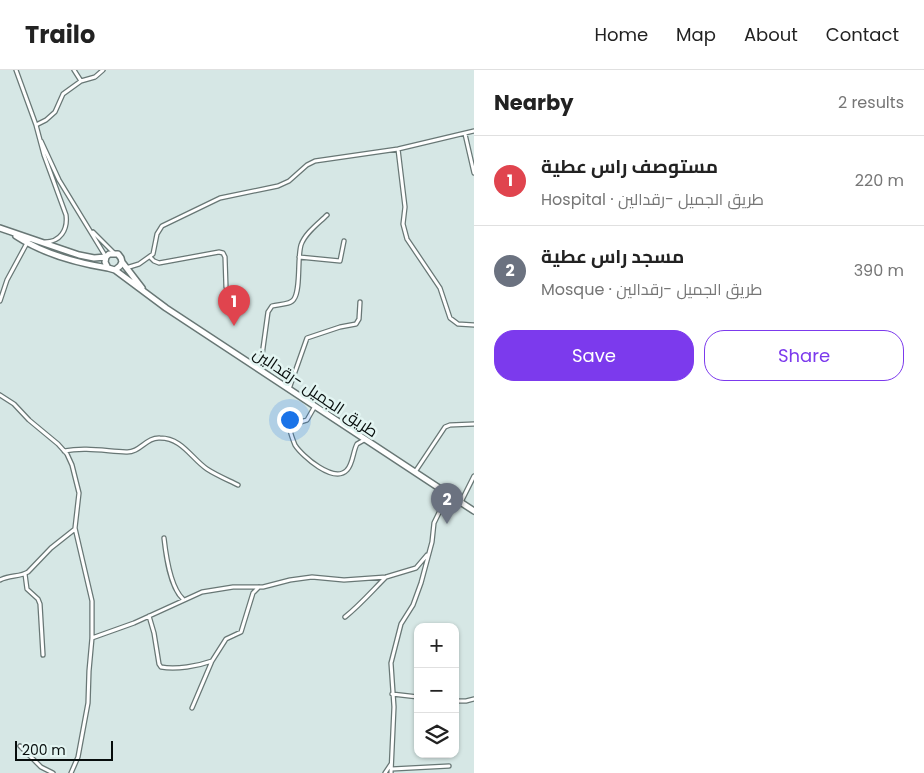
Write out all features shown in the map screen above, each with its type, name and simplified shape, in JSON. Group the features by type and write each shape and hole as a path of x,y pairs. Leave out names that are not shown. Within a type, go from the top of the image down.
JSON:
{"main road":[{"path":"0,228 69,259 90,266 115,270 145,292"},
{"path":"27,239 94,258 106,257 114,253 120,256 126,268 145,292"},
{"path":"106,257 104,262 108,268"},
{"path":"115,270 122,262"},
{"name":"طريق الجميل -رقدالين","path":"145,292 260,371 474,511"}],"street":[{"path":"0,301 7,280 27,239 47,242 58,238 65,231 67,222 16,70"},
{"path":"74,70 81,81"},
{"path":"36,127 55,112 63,94 81,81 95,77 103,70"},
{"path":"36,127 59,180 106,257"},
{"path":"126,268 150,257 154,251 157,234 162,226 220,198 278,186 289,181 307,165 315,161 398,149 474,131"},
{"path":"465,134 474,173"},
{"path":"398,149 405,207 403,224 407,239 440,288 450,318 458,324 474,325"},
{"path":"260,371 268,312 272,306 292,302 294,299 297,290 299,257 302,243 327,215"},
{"path":"89,228 114,253"},
{"path":"299,257 340,260 344,241"},
{"path":"150,257 160,263 219,252 223,253 225,257 226,287"},
{"path":"289,389 307,338 340,327 356,324 359,319 360,302"},
{"path":"0,395 14,404 64,451 72,465 78,493 75,528 92,601 92,638 88,703 78,757 71,773"},
{"path":"315,406 307,420 294,424 290,430 295,444 301,452 322,469 330,473 348,470 357,444 364,440"},
{"path":"415,472 445,427 474,424"},
{"path":"64,451 86,448 128,453 136,451 154,438 162,438 183,446 208,470 238,485"},
{"path":"460,503 474,476"},
{"path":"448,494 434,523 432,542 413,605 401,624 391,663 394,707 391,764 392,771 449,766"},
{"path":"0,580 7,576 25,574 75,528"},
{"path":"164,538 165,554 178,592 183,599"},
{"path":"92,638 202,592 217,589 259,587 307,578 344,580 386,577 416,568 427,555"},
{"path":"416,568 423,572"},
{"path":"25,574 27,589 38,599 40,604 43,655"},
{"path":"345,617 363,603 368,594 386,577"},
{"path":"192,708 212,661 226,639 240,632 253,593 259,587"},
{"path":"148,616 154,633 159,664 161,666 170,668 212,661"},
{"path":"392,694 414,697"},
{"path":"459,701 474,699"},
{"path":"20,746 41,767 53,773"},
{"path":"384,773 391,764"}],"place":[{"name":"مستوصف راس عطية","path":"234,326"},
{"name":"مسجد راس عطية","path":"447,524"}]}
